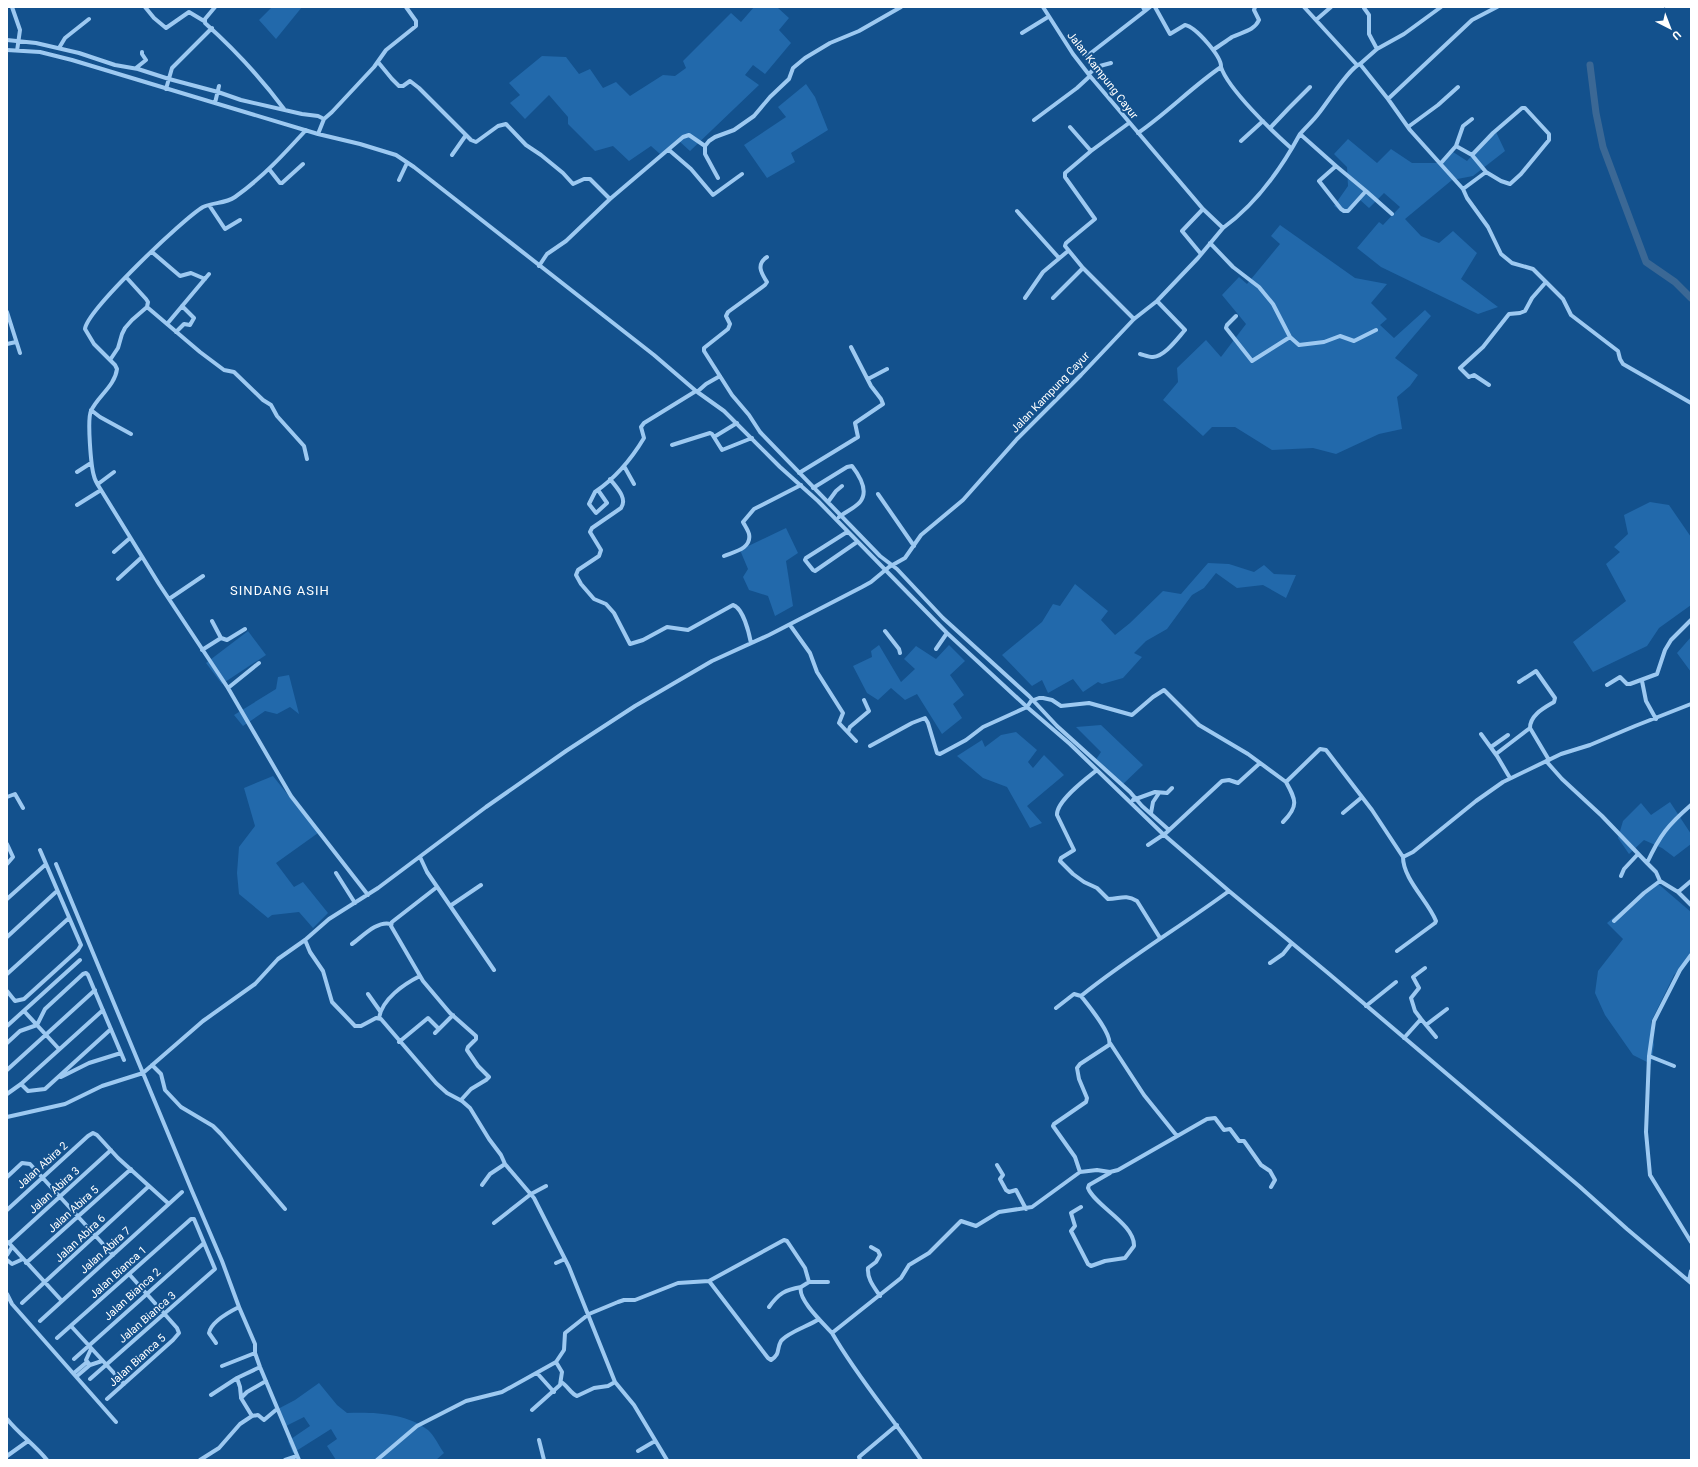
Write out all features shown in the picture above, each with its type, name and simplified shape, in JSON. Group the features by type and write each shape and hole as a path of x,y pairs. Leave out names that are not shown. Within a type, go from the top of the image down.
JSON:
{"street":[{"path":"12,7 20,30 18,49"},
{"path":"145,7 154,18 166,28 189,12 204,21 260,79 284,109"},
{"path":"204,21 215,7"},
{"path":"319,132 324,119 378,62 386,50 416,26 416,21 406,7"},
{"path":"705,146 712,138 730,133 754,116 776,90 789,79 793,68 805,58 830,43 859,31 901,7"},
{"name":"Jalan Kampung Cayur","path":"1043,7 1073,54 1089,75 1203,210 1223,228"},
{"path":"1095,68 1087,56 1144,9 1150,7"},
{"path":"1155,7 1170,34 1182,26 1189,25 1213,50 1221,63 1221,67 1226,78 1263,121 1291,148"},
{"path":"1213,50 1233,37 1250,30 1256,24 1259,20 1254,10 1255,7"},
{"path":"1304,7 1358,64 1388,99 1408,127 1463,188 1467,198 1488,226 1501,254 1512,264 1533,269 1563,299 1571,315 1618,351 1623,364 1691,404"},
{"path":"1316,20 1331,7"},
{"path":"1358,64 1377,49 1404,34 1441,7"},
{"path":"1388,99 1472,20 1495,7"},
{"path":"1364,8 1368,15 1369,34 1377,49"},
{"path":"1022,33 1048,17"},
{"path":"59,48 65,38 89,19"},
{"path":"168,84 172,68 212,28"},
{"path":"7,40 59,48 115,65 136,68 168,84 215,103 396,155 446,190 493,230 541,263 562,282 654,355 696,391 724,411 780,467 801,485 857,542 888,568 947,633 1027,707 1052,727 1098,770 1130,803 1166,832 1229,891 1690,1282"},
{"path":"7,50 18,49 40,52 168,84 218,92 241,100 302,114 318,116 324,119"},
{"path":"136,68 146,60 142,52"},
{"path":"378,62 392,80 399,86 403,86 410,81 420,88 471,140 476,142 498,126 506,124 526,145 563,173 573,184 584,178 590,179 610,199"},
{"path":"1034,120 1077,88 1095,68 1110,63"},
{"name":"Jalan Kampung Cayur","path":"144,1073 209,1017 255,984 278,959 305,940 329,919 368,895 486,806 603,726 712,661 790,625 862,587 888,568 905,558 923,533 963,500 1017,439 1134,319 1156,301 1201,254 1223,228 1242,212 1263,190 1285,159 1300,134 1318,115 1346,76 1358,64"},
{"name":"Jalan Kampung Cayur","path":"1138,133 1221,67"},
{"path":"215,103 219,86"},
{"path":"1270,128 1310,87"},
{"path":"1408,127 1438,105 1458,87"},
{"path":"1456,146 1472,155 1486,172 1503,182 1510,184 1549,140 1549,134 1524,108 1522,108 1493,133 1472,155"},
{"path":"1441,164 1456,146 1463,126 1472,118"},
{"path":"1240,141 1263,121"},
{"path":"1129,123 1091,151 1064,174 1094,218 1066,243 1065,246 1083,268 1134,319"},
{"path":"1070,127 1091,151"},
{"path":"306,130 269,169 228,202 209,205 186,221 126,277 100,304 85,326 91,340 117,369 116,376 91,410 88,421 91,462 94,477 101,490 142,557 228,688 291,796 368,895"},
{"path":"1300,134 1392,214"},
{"path":"452,156 466,135"},
{"path":"541,263 547,254 583,226 610,199 687,135 705,146 707,159 718,178"},
{"path":"669,150 691,169 713,195 742,174"},
{"path":"399,180 407,163"},
{"path":"269,169 282,183 303,164"},
{"path":"1336,166 1319,181 1341,210 1348,210 1366,191"},
{"path":"1463,188 1486,172"},
{"path":"209,205 225,229 240,220"},
{"path":"1201,254 1182,231 1203,210"},
{"path":"1017,211 1058,258"},
{"path":"1210,243 1234,267 1258,287 1273,304 1290,337 1300,345 1324,342 1340,336 1354,341 1376,330"},
{"path":"1025,298 1043,272 1068,251"},
{"path":"152,252 180,276 191,273 205,279"},
{"path":"767,257 760,265 760,271 766,282 765,285 728,312 726,316 730,324 728,328 704,348 704,352 732,395 760,432 880,556 888,568 901,574 943,618 1057,726 1130,792 1166,832"},
{"path":"1053,298 1083,268"},
{"path":"167,324 209,274"},
{"path":"110,360 118,348 125,328 147,307 148,302 126,277"},
{"path":"1489,385 1474,375 1469,377 1460,368 1482,347 1509,314 1520,314 1525,311 1532,298 1546,282"},
{"path":"1140,354 1151,357 1158,356 1185,330 1156,301"},
{"path":"176,332 184,324 190,325 194,320 194,318 182,306"},
{"path":"147,307 190,345 224,370 234,372 271,406 304,446 307,459"},
{"path":"7,312 8,320 20,352"},
{"path":"1236,316 1226,328 1252,361 1290,337"},
{"path":"7,344 16,342"},
{"path":"799,473 858,437 855,423 883,404 868,380 851,347"},
{"path":"868,380 887,369"},
{"path":"598,490 607,503 596,513 589,503 591,498 598,490 624,466 636,451 644,438 641,427 644,423 720,376"},
{"path":"91,410 100,417 131,434"},
{"path":"714,437 737,423"},
{"path":"672,445 708,433 714,437 722,450 752,438"},
{"path":"77,472 91,462"},
{"path":"624,466 634,484"},
{"path":"813,488 847,467 852,466 862,485 863,496 858,503 836,520"},
{"path":"98,484 114,472"},
{"path":"610,479 623,498 624,504 621,508 592,528 590,532 601,550 599,556 578,570 576,575 580,584 594,599 606,604 614,613 630,644 643,640 667,627 688,630 733,605 738,607 744,618 751,643"},
{"path":"724,556 739,551 747,544 749,533 743,522 752,511 801,485"},
{"path":"828,502 836,491 842,486"},
{"path":"77,505 101,490"},
{"path":"878,494 914,546"},
{"path":"847,532 806,558 805,560 813,570 814,571 820,568 857,542"},
{"path":"114,552 130,538"},
{"path":"118,579 142,557"},
{"path":"169,599 203,576"},
{"path":"1607,685 1620,676 1628,684 1642,681 1657,674 1665,650 1671,640 1691,620"},
{"path":"212,621 221,638 227,640 246,629"},
{"path":"790,625 810,653 817,672 843,712 843,717 839,722 856,741"},
{"path":"885,631 900,649 900,653"},
{"path":"936,649 947,633"},
{"path":"202,650 221,638"},
{"path":"228,688 259,663"},
{"path":"1496,754 1530,728 1533,718 1555,699 1536,671 1519,682"},
{"path":"1642,681 1646,701 1656,719"},
{"path":"870,746 912,723 925,718 928,723 937,753 940,754 966,740 983,727 1027,707 1032,701 1039,698 1047,698 1061,706 1089,703 1132,715 1153,697 1164,690 1199,725 1248,754 1286,782 1295,803 1292,813 1283,822"},
{"path":"848,732 850,727 869,711 864,700"},
{"path":"1403,858 1413,852 1476,801 1510,778 1569,751 1590,745 1691,704"},
{"path":"1530,728 1548,760 1562,779 1602,816 1656,872 1660,881 1678,892 1691,905"},
{"path":"1481,734 1496,754 1510,778"},
{"path":"1491,747 1508,735"},
{"path":"1286,782 1311,756 1323,748 1328,752 1362,797 1403,858 1404,865 1411,880 1436,921 1397,951"},
{"path":"1148,845 1166,832 1222,781 1229,780 1238,783 1260,763"},
{"path":"1098,770 1074,790 1058,810 1057,816 1074,850 1061,858 1060,861 1073,874 1088,885 1097,888 1108,900 1120,896 1132,898 1137,901 1160,938"},
{"path":"1130,803 1134,798 1166,793 1172,788"},
{"path":"1150,813 1153,802 1159,793"},
{"path":"7,797 15,794 23,808"},
{"path":"1343,813 1362,797"},
{"path":"1647,863 1660,837 1668,826 1691,805"},
{"path":"7,844 13,857 7,864"},
{"path":"7,991 15,1000 24,999 80,948 80,941 45,865 40,850"},
{"path":"1621,876 1624,869 1638,854"},
{"path":"420,857 437,887 494,970"},
{"path":"56,864 222,1261 239,1308 255,1344 255,1353 260,1367 298,1458 285,1460"},
{"path":"7,899 45,865"},
{"path":"336,873 355,903"},
{"path":"1614,921 1644,893 1660,881"},
{"path":"1678,892 1691,881"},
{"path":"450,906 481,885"},
{"path":"352,944 379,924 391,924 437,887"},
{"path":"7,936 57,891"},
{"path":"1081,996 1160,938 1195,916 1229,891"},
{"path":"7,974 69,918"},
{"path":"391,924 420,976 453,1016 476,1036 476,1039 467,1050 478,1066 489,1077 471,1089 461,1100"},
{"path":"305,940 310,952 323,971 332,1002 348,1019 358,1026 379,1018"},
{"path":"1270,964 1283,954 1291,944"},
{"path":"1691,955 1680,970 1658,1012 1652,1030 1649,1056 1646,1132 1650,1175 1691,1242"},
{"path":"8,1023 24,1011 80,960"},
{"path":"1426,968 1413,977 1419,988 1411,998 1415,1011 1436,1037"},
{"path":"7,1042 20,1030 37,1024 45,1009 83,974 88,975 124,1060"},
{"path":"420,976 402,987 380,1011 379,1018 436,1083 447,1093 461,1100 470,1108 489,1139 501,1155 505,1164 531,1194 565,1259 589,1314 595,1335 615,1382 634,1405 668,1460"},
{"path":"1366,1006 1396,982"},
{"path":"7,1070 95,990"},
{"path":"368,994 380,1011"},
{"path":"1056,1008 1074,994 1081,996 1107,1032 1110,1043 1144,1095 1177,1136"},
{"path":"1426,1025 1447,1009"},
{"path":"7,1094 21,1084 103,1010"},
{"path":"24,1011 59,1049"},
{"path":"435,1033 453,1016"},
{"path":"399,1042 428,1018 440,1029"},
{"path":"1404,1038 1421,1019"},
{"path":"21,1084 28,1092 45,1089 111,1030"},
{"path":"1080,1172 1074,1157 1053,1126 1086,1102 1087,1098 1077,1068 1080,1064 1110,1043"},
{"path":"55,1080 89,1064 121,1053"},
{"path":"1649,1056 1674,1066"},
{"path":"152,1065 161,1074 162,1085 180,1107 201,1118 222,1134 285,1209"},
{"path":"7,1117 65,1104 102,1086 144,1073"},
{"path":"1081,1207 1071,1213 1075,1226 1071,1231 1088,1264 1091,1266 1105,1261 1124,1258 1134,1246 1133,1239 1117,1218 1094,1198 1088,1188 1089,1185 1207,1119 1215,1118 1224,1130 1230,1129 1239,1141 1244,1141 1261,1165 1270,1171 1275,1180 1271,1187"},
{"name":"Jalan Abira 2","path":"7,1210 90,1134 97,1135 111,1150"},
{"path":"111,1150 169,1204"},
{"name":"Jalan Abira 3","path":"8,1242 111,1150"},
{"path":"7,1177 22,1163 30,1164 113,1255"},
{"path":"482,1185 490,1174 505,1164"},
{"path":"997,1165 1002,1175 1000,1179 1006,1190 1009,1192 1017,1191 1026,1209"},
{"name":"Jalan Abira 5","path":"25,1261 131,1169"},
{"path":"832,1333 901,1278 909,1265 930,1253 961,1221 976,1226 999,1212 1017,1208 1026,1209 1032,1207 1080,1172 1097,1170 1110,1172"},
{"name":"Jalan Abira 6","path":"22,1303 149,1186"},
{"path":"494,1223 531,1194 546,1186"},
{"name":"Jalan Abira 7","path":"40,1321 182,1192"},
{"name":"Jalan Bianca 1","path":"57,1338 191,1219 194,1219 204,1243"},
{"path":"377,1460 417,1426 466,1401 502,1392 556,1362 564,1350 565,1333 589,1314 618,1302 624,1300 635,1300 678,1283 709,1281 784,1240 787,1241 805,1268 809,1282"},
{"path":"8,1242 62,1301"},
{"name":"Jalan Bianca 3","path":"90,1379 215,1269 204,1243"},
{"name":"Jalan Bianca 2","path":"74,1359 90,1347 204,1243"},
{"path":"7,1255 12,1247"},
{"path":"871,1247 878,1251 880,1255 876,1262 868,1268 868,1274 880,1296"},
{"path":"556,1263 565,1259"},
{"path":"7,1261 14,1264 25,1261"},
{"path":"1690,1282 1691,1271"},
{"path":"129,1274 165,1314"},
{"path":"709,1281 771,1360 778,1355 781,1341 790,1334 811,1325 819,1319"},
{"path":"769,1307 775,1298 786,1289 801,1287 809,1282 828,1282"},
{"path":"801,1287 800,1292 804,1301 832,1333 854,1369 921,1460"},
{"path":"7,1294 12,1304 116,1422"},
{"path":"216,1343 209,1333 213,1324 239,1308"},
{"name":"Jalan Bianca 5","path":"107,1399 179,1333 177,1328 165,1314"},
{"path":"71,1326 124,1384"},
{"path":"89,1363 86,1360 90,1347"},
{"path":"222,1366 255,1353"},
{"path":"75,1375 89,1363 102,1361"},
{"path":"532,1410 554,1392 560,1385 562,1372 556,1362"},
{"path":"211,1395 237,1378 260,1367"},
{"path":"537,1373 554,1392"},
{"path":"237,1378 242,1401 252,1416"},
{"path":"241,1397 266,1381"},
{"path":"561,1382 567,1386 574,1395 577,1396 594,1388 608,1386 615,1382"},
{"path":"200,1460 218,1448 234,1430 252,1416 258,1415 264,1420 277,1409"},
{"path":"7,1419 48,1460"},
{"path":"860,1460 859,1457 897,1426"},
{"path":"7,1456 28,1440"},
{"path":"540,1440 544,1460"},
{"path":"638,1451 655,1441"}],"shaded area":[{"path":"272,7 302,7 276,39 259,20"},
{"path":"754,7 779,7 778,8 789,18 779,30 791,43 765,74 753,65 745,75 759,85 690,151 679,141 660,154 651,146 629,161 613,146 595,151 568,124 568,117 549,95 525,119 510,103 520,95 509,83 542,56 566,57 579,74 590,69 603,88 616,82 630,96 663,75 675,76 686,68 683,61 731,13 741,22"},
{"path":"806,84 815,97 828,130 791,153 795,162 767,178 744,145 786,117 778,107"},
{"path":"1495,130 1505,151 1473,176 1452,180 1405,219 1421,236 1439,243 1453,231 1477,253 1461,279 1498,307 1478,314 1381,267 1357,248 1379,222 1383,225 1400,207 1384,193 1369,208 1359,199 1343,213 1334,206 1348,186 1347,167 1334,154 1348,139 1377,163 1391,149 1412,163 1440,163 1450,150 1467,161"},
{"path":"1280,225 1355,278 1387,284 1371,303 1387,319 1380,325 1394,338 1425,310 1431,316 1395,358 1418,375 1410,386 1397,397 1402,429 1379,434 1336,454 1313,448 1272,450 1235,427 1212,427 1203,436 1163,400 1178,382 1177,368 1206,340 1221,357 1246,324 1222,295 1239,277 1247,284 1280,244 1271,236"},
{"path":"1650,502 1669,505 1691,537 1691,605 1659,628 1647,646 1593,672 1573,642 1626,601 1606,564 1620,552 1614,547 1628,534 1624,515"},
{"path":"786,528 798,553 786,561 793,606 775,616 768,596 749,590 743,577 748,569 740,550"},
{"path":"1208,563 1229,564 1254,572 1264,565 1274,574 1296,575 1286,598 1263,585 1237,588 1216,573 1204,588 1192,595 1167,629 1146,641 1134,653 1142,657 1123,678 1102,684 1098,682 1083,692 1073,679 1048,693 1042,680 1032,686 1002,655 1042,622 1053,604 1060,606 1075,584 1108,611 1101,620 1115,635 1130,623 1163,591 1181,594"},
{"path":"248,631 266,655 222,684 206,663"},
{"path":"1691,637 1691,672 1677,653"},
{"path":"879,645 901,682 915,669 904,659 916,646 936,659 949,645 965,661 950,675 964,695 953,704 962,718 942,734 917,694 905,700 891,688 878,700 867,693 853,666 872,657 871,651"},
{"path":"289,675 299,714 290,707 277,714 265,711 243,726 234,715 276,689 278,677"},
{"path":"1101,725 1143,765 1121,786 1095,761 1101,752 1076,727"},
{"path":"1016,732 1037,750 1028,762 1033,768 1044,755 1064,775 1027,806 1042,823 1030,828 1007,787 983,778 957,756 982,740 985,747 1001,735"},
{"path":"273,776 318,833 276,863 294,887 303,882 328,913 313,928 299,912 272,915 268,918 239,894 237,873 239,847 255,826 244,788"},
{"path":"1670,802 1691,834 1691,844 1674,857 1662,848 1644,840 1629,854 1618,838 1623,821 1641,803 1651,815"},
{"path":"1656,882 1691,912 1691,959 1674,975 1651,1022 1654,1045 1651,1064 1633,1055 1605,1015 1595,993 1598,971 1623,939 1607,923"},
{"path":"319,1383 337,1405 347,1413 379,1413 400,1417 419,1424 430,1432 444,1453 436,1460 336,1460 327,1446 337,1439 331,1429 293,1453 288,1441 310,1426 304,1417 284,1427 276,1410 295,1400"}],"waterway":[{"path":"1590,65 1596,113 1603,147 1646,262 1675,282 1691,298"}],"district":[{"name":"SINDANG ASIH","path":"280,590"}]}
